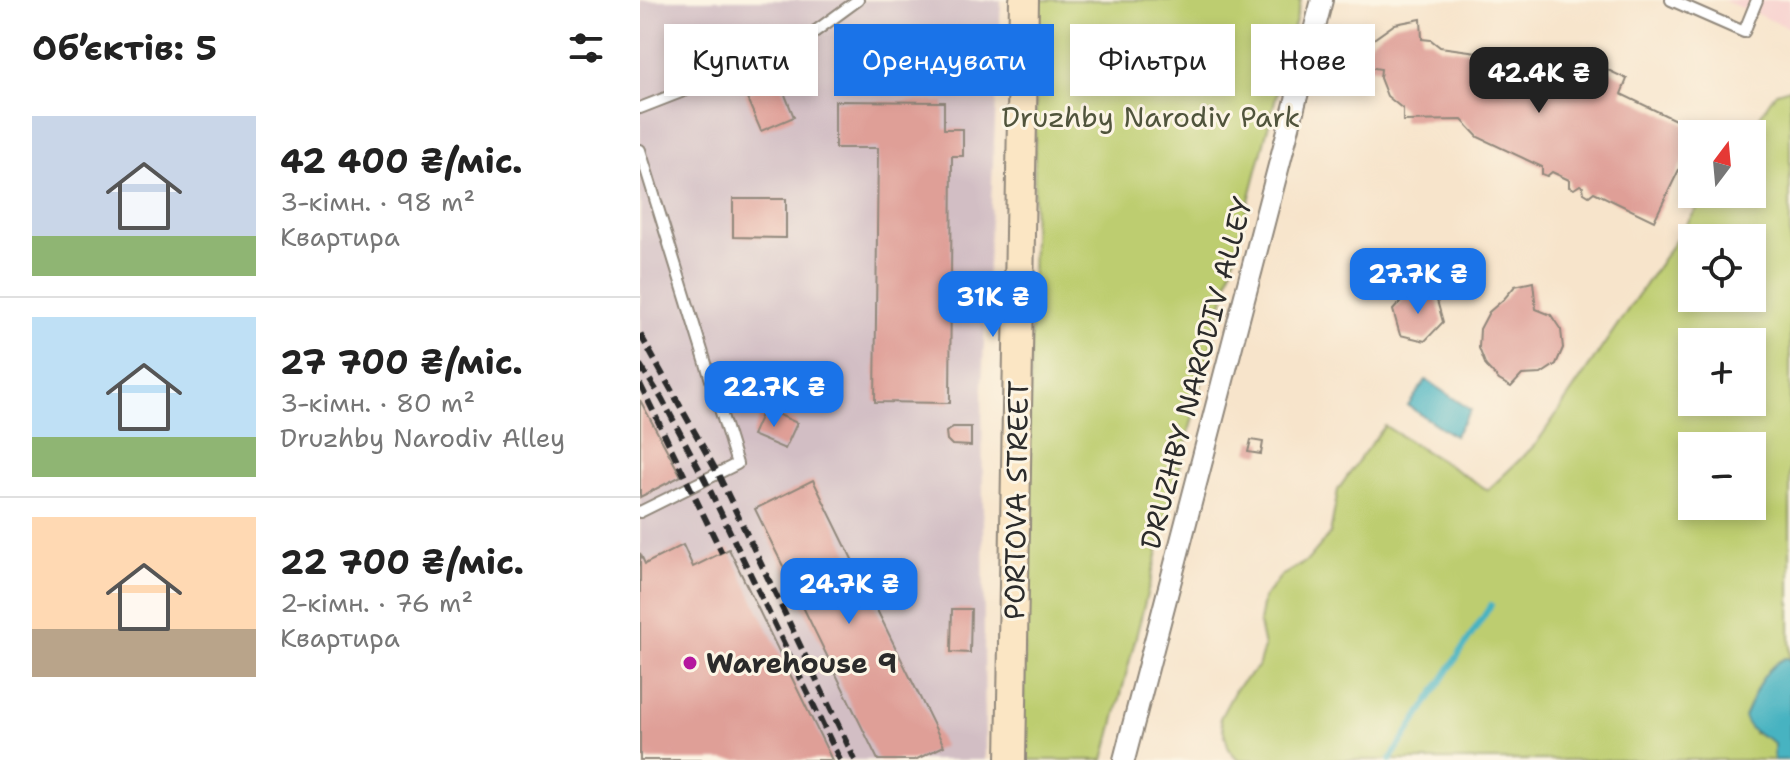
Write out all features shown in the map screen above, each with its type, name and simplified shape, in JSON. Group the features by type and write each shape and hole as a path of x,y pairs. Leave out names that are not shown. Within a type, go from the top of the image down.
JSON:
{"street":[{"name":"PORTOVA STREET","path":"1011,760 1024,0"},
{"name":"DRUZHBY NARODIV ALLEY","path":"1124,760 1322,0"}],"lane":[{"path":"640,108 791,49 858,0"},
{"path":"1671,0 1744,32 1757,0"},
{"path":"640,150 737,464 640,512"}],"shaded area":[{"path":"640,0 1001,0 1000,24 834,24 834,96 996,96 982,385 985,760 640,760"},
{"path":"1722,0 1790,0 1790,28"}],"green space":[{"name":"Druzhby Narodiv Park","path":"1038,0 1301,0 1295,24 1251,24 1251,96 1276,96 1104,760 1022,760 1036,96 1054,96 1054,24 1037,24"},
{"path":"1790,88 1790,659 1785,658 1754,733 1774,743 1774,760 1238,760 1229,749 1220,718 1236,688 1258,667 1264,647 1259,623 1263,599 1281,576 1307,561 1330,534 1338,490 1385,426 1488,490 1536,444 1678,236 1678,312 1766,312 1766,224 1686,224 1697,208 1766,208 1766,120 1757,120 1776,92"}],"water":[{"path":"1426,380 1471,410 1454,436 1408,406"},
{"path":"1785,658 1790,659 1790,760 1774,760 1774,743 1753,730 1744,717 1770,668"}],"building":[{"path":"1421,19 1422,39 1431,40 1440,47 1477,52 1529,69 1532,62 1560,65 1584,76 1591,62 1627,79 1621,94 1678,121 1678,172 1654,221 1594,192 1589,196 1580,185 1574,189 1569,187 1569,180 1552,172 1547,176 1542,174 1542,167 1478,137 1462,120 1403,121 1403,109 1387,96 1380,78 1381,69 1375,68 1375,38 1395,24"},
{"path":"746,96 785,96 794,117 761,131"},
{"path":"835,101 944,102 944,129 963,129 963,156 952,156 950,403 875,402 878,148 835,148"},
{"path":"733,199 786,199 786,238 733,237"},
{"path":"1533,282 1536,309 1551,315 1561,330 1563,348 1556,364 1541,374 1522,375 1511,387 1486,366 1479,348 1480,329 1489,312 1515,286"},
{"path":"1410,291 1436,297 1443,322 1425,341 1400,335 1393,310"},
{"path":"640,400 681,476 640,497"},
{"path":"764,408 797,423 785,449 752,435"},
{"path":"953,427 971,427 971,446 952,445 947,440 946,432"},
{"path":"1251,440 1263,442 1261,454 1248,452"},
{"path":"813,480 944,746 915,760 878,760 755,509"},
{"name":"Warehouse 9","path":"683,545 693,567 729,549 832,760 640,760 640,553 645,564"},
{"path":"952,609 971,609 970,653 951,652"}],"waterway":[{"path":"1390,760 1491,605"}],"railway":[{"path":"640,334 718,474 855,760"},
{"path":"640,365 662,399 705,480 840,760"},
{"path":"640,384 722,553"}],"place":[{"name":"Warehouse 9","path":"690,663"}]}
